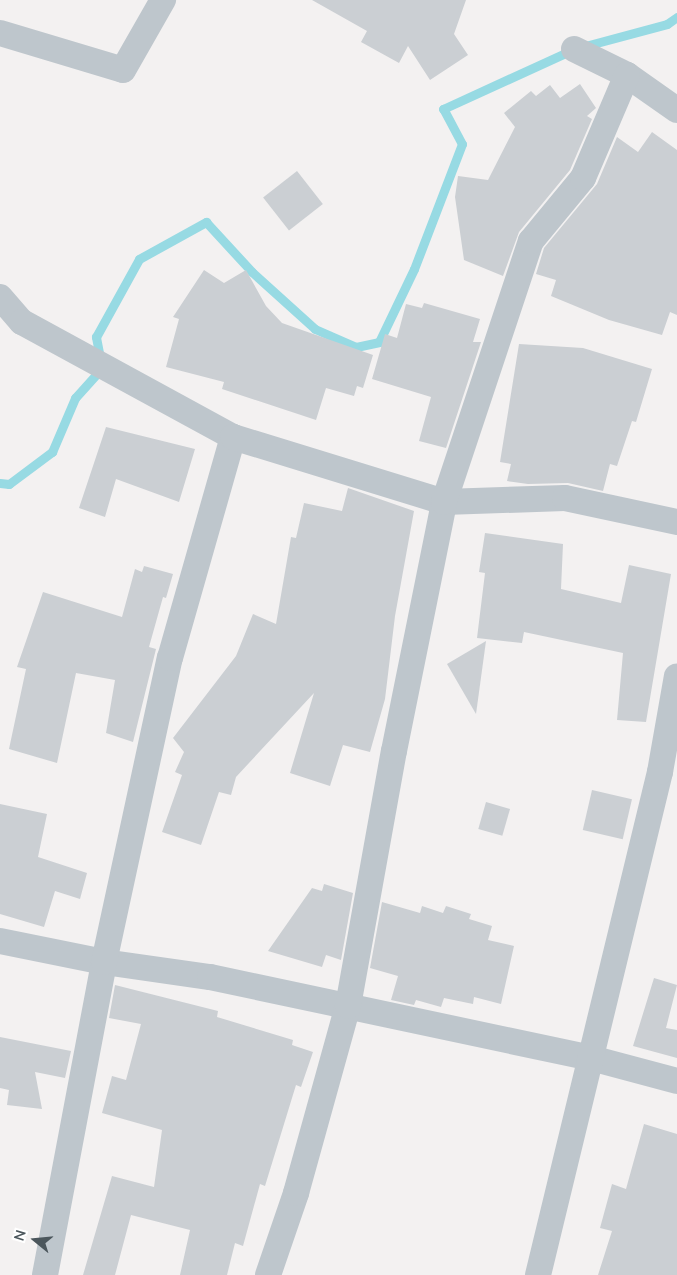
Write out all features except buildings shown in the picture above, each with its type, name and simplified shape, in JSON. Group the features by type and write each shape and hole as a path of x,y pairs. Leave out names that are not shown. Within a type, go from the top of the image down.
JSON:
{"street":[{"path":"0,33 123,70 163,0"},
{"path":"574,49 627,75 677,110"},
{"path":"268,1275 296,1193 348,1006 394,751 444,502 530,241 583,178 627,75"},
{"path":"0,297 22,322 233,437 444,502 565,498 677,522"},
{"path":"45,1275 104,962 170,658 233,437"},
{"path":"538,1275 660,772 677,676"},
{"path":"0,940 104,962 210,977 591,1058 677,1080"}],"waterway":[{"path":"0,483 9,484 52,452 75,398 102,368 96,337 139,259 206,222 252,272 315,329 356,347 379,342 414,269 462,144 443,109 574,49 667,24 677,17"}]}
